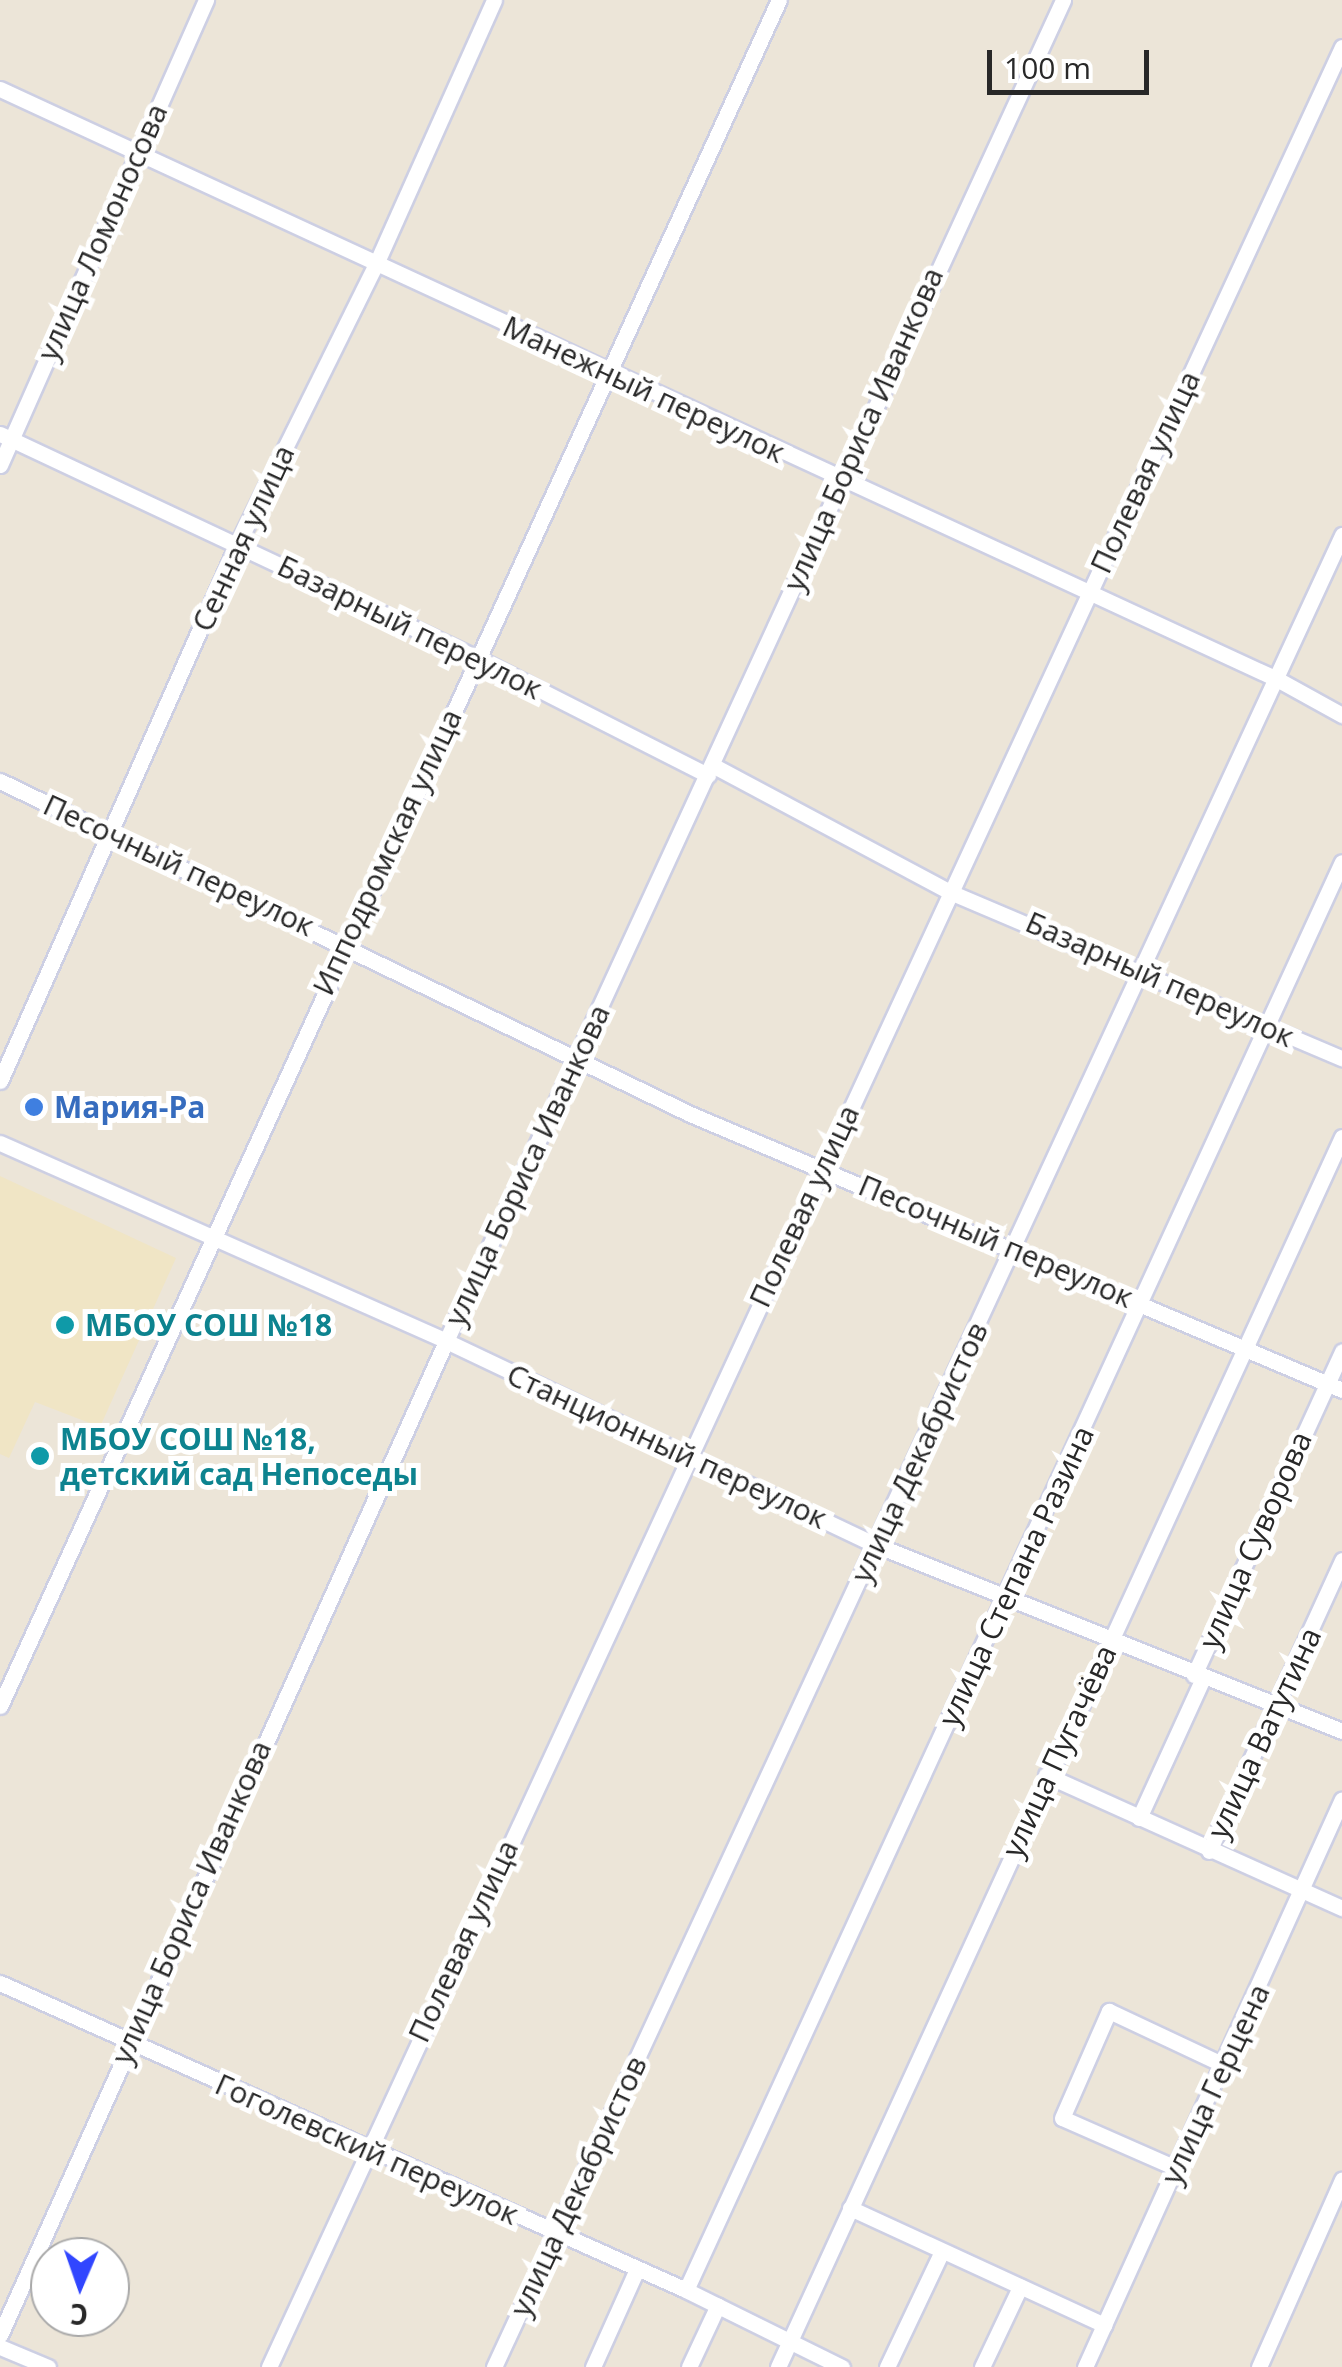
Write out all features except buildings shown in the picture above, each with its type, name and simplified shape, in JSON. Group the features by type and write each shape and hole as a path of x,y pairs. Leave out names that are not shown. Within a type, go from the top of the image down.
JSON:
{"street":[{"name":"улица Ломоносова","path":"0,466 6,436 206,0"},
{"name":"Сенная улица","path":"0,1081 238,543 376,264 494,0"},
{"name":"Ипподромская улица","path":"0,1706 344,942 779,0"},
{"name":"улица Бориса Иванкова","path":"0,2335 128,2041 842,481 932,273 1063,0"},
{"name":"Полевая улица","path":"269,2367 1342,47"},
{"name":"Манежный переулок","path":"0,90 135,156 1275,678 1342,715"},
{"name":"Базарный переулок","path":"6,436 710,770 950,892 1342,1058"},
{"name":"улица Декабристов","path":"494,2367 1342,535"},
{"name":"Песочный переулок","path":"0,781 344,942 690,1114 1015,1248 1334,1387"},
{"name":"улица Степана Разина","path":"686,2290 1342,862"},
{"name":"улица Пугачёва","path":"778,2367 1046,1775 1249,1348 1342,1137"},
{"name":"Станционный переулок","path":"0,1143 446,1341 876,1545 1276,1710 1342,1731"},
{"name":"улица Суворова","path":"1139,1818 1199,1676 1334,1387 1342,1351"},
{"name":"улица Ватутина","path":"1210,1852 1342,1560"},
{"path":"1046,1775 1210,1852 1342,1908"},
{"name":"улица Герцена","path":"1085,2367 1342,1799"},
{"name":"Гоголевский переулок","path":"0,1983 366,2152 686,2290 842,2367"},
{"path":"1176,2168 1062,2118 1109,2011 1224,2065"},
{"path":"1260,2367 1342,2180"},
{"path":"850,2208 1104,2326"},
{"path":"887,2367 942,2250"},
{"path":"593,2367 637,2269"},
{"path":"982,2367 1020,2286"},
{"path":"689,2367 718,2306"},
{"path":"0,2347 48,2367"}],"shaded area":[{"path":"0,1176 176,1258 100,1427 35,1402 9,1458 0,1454"}],"place":[{"name":"Мария-Ра","path":"34,1107"},
{"name":"МБОУ СОШ №18","path":"65,1325"},
{"name":"МБОУ СОШ №18, детский сад Непоседы","path":"40,1456"}]}
